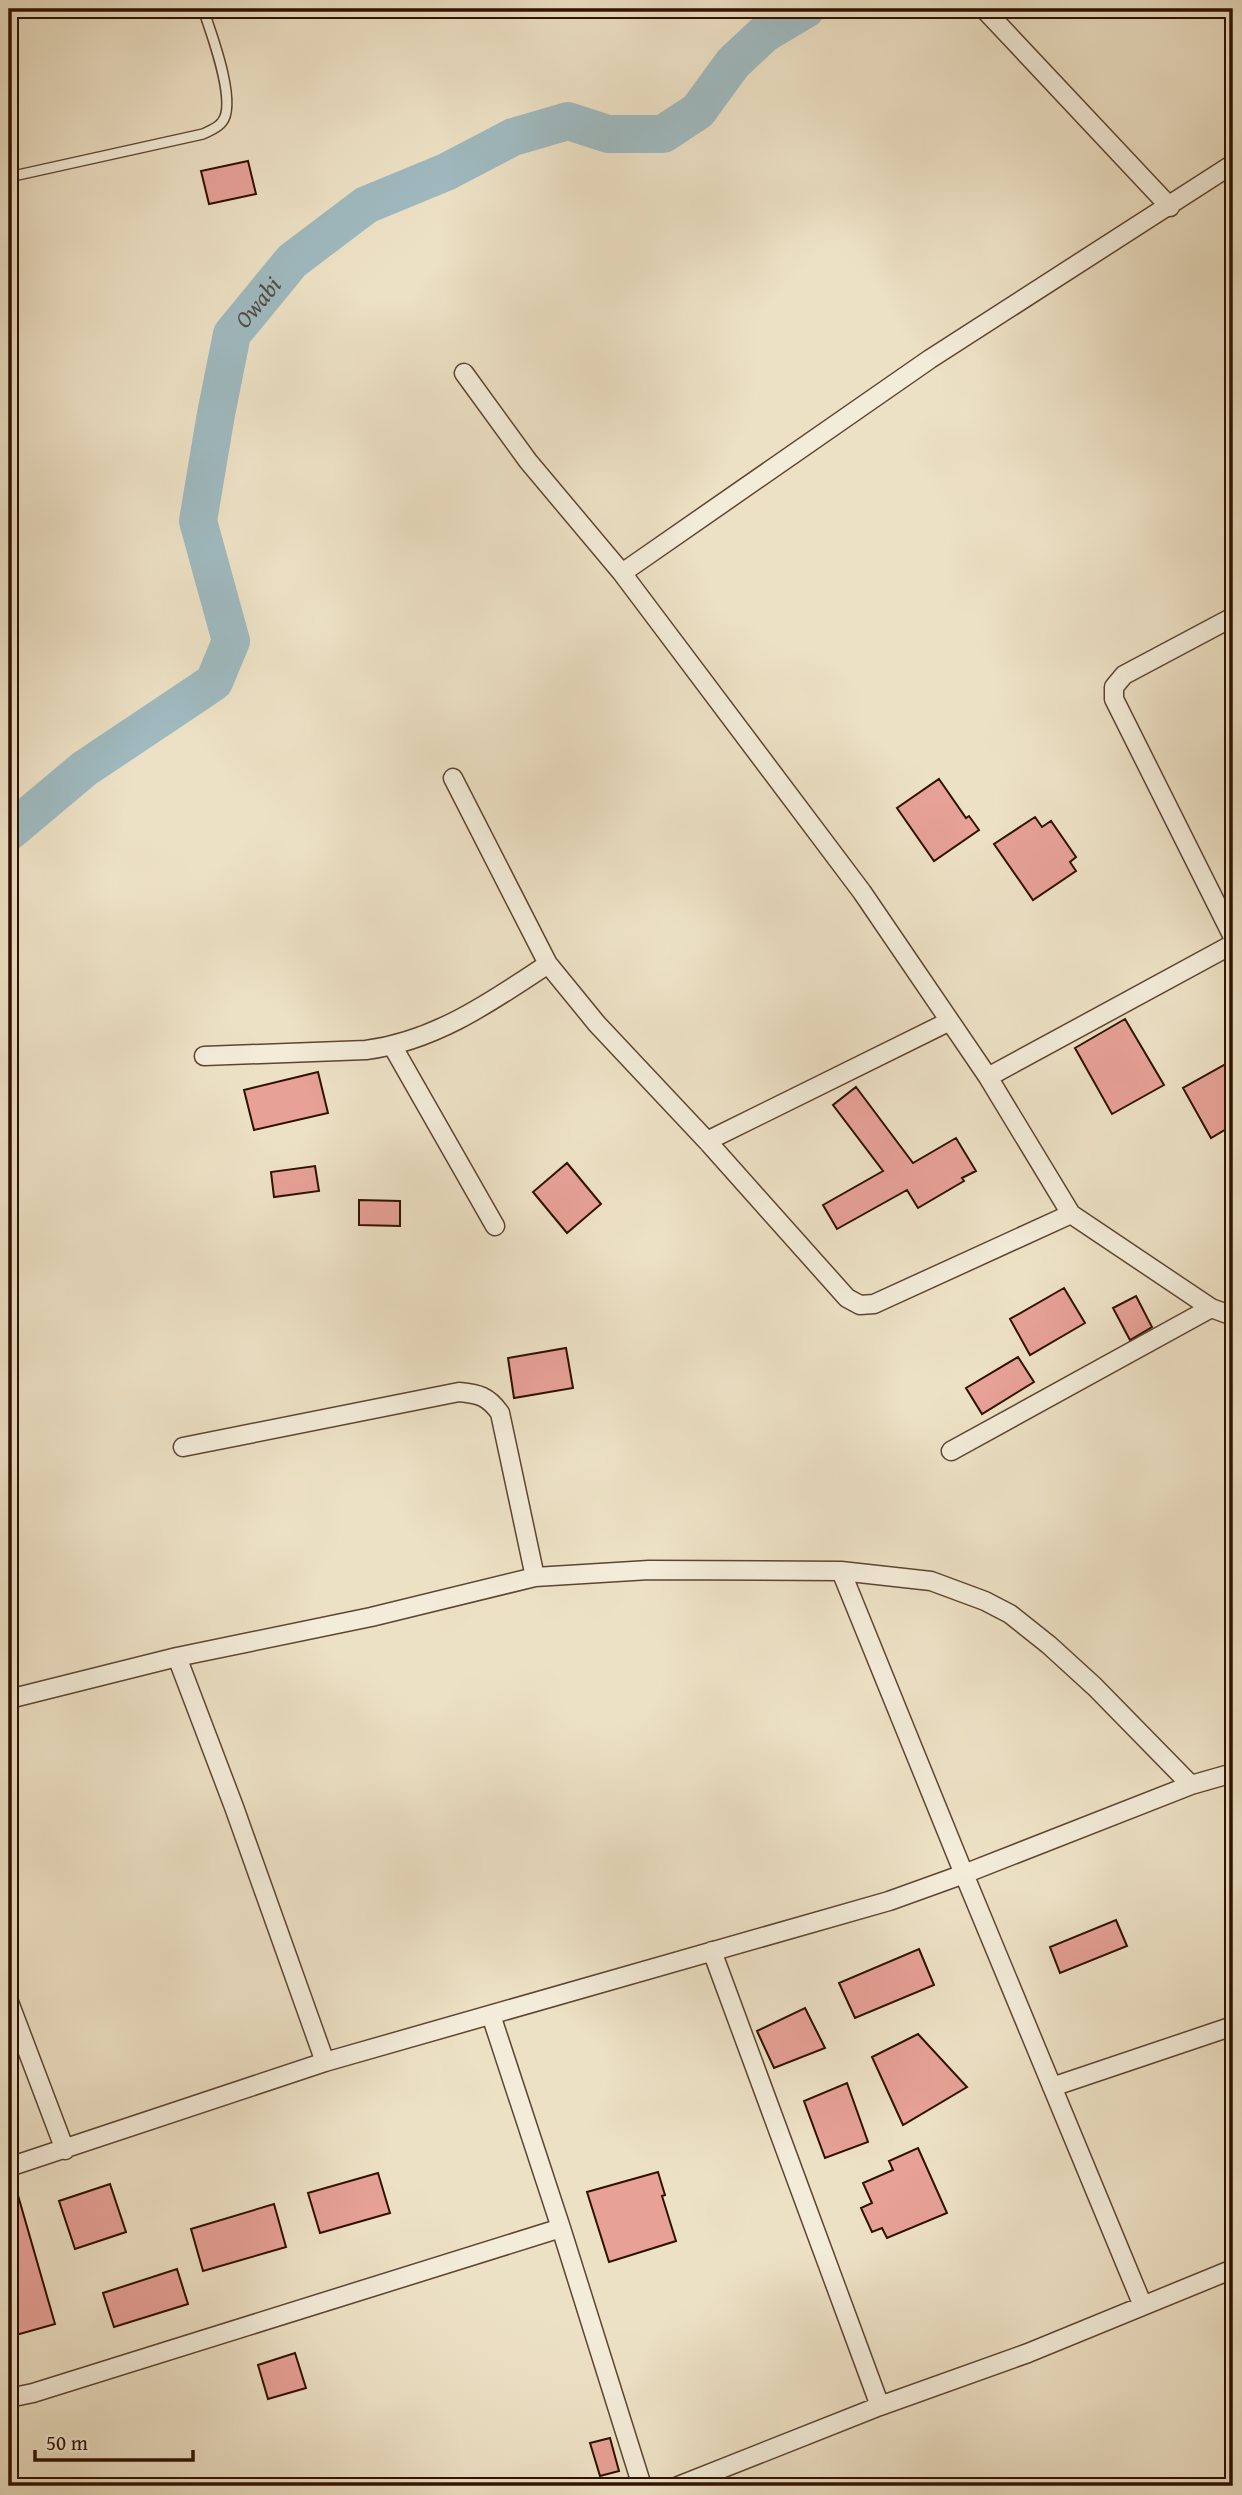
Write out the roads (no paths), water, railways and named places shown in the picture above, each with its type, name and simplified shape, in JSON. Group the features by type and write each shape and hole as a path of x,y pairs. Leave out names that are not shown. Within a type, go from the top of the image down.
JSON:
{"street":[{"path":"984,9 1170,207"},
{"path":"622,573 930,359 1233,164"},
{"path":"464,373 528,461 622,573 862,892 988,1077 1071,1214 1211,1308 1233,1315"},
{"path":"1233,617 1124,674 1114,687 1114,699 1233,937"},
{"path":"453,778 548,964 597,1024 707,1141 847,1298 860,1305 874,1304 1071,1214"},
{"path":"988,1077 1233,944"},
{"path":"204,1056 393,1047 471,1015 548,964"},
{"path":"707,1141 950,1021"},
{"path":"393,1047 495,1226"},
{"path":"951,1451 1211,1308"},
{"path":"183,1447 459,1392 483,1395 491,1400 500,1413 535,1577"},
{"path":"9,1699 177,1657 371,1617 535,1577 649,1570 841,1571 931,1580 1010,1614 1049,1644 1096,1687 1191,1785"},
{"path":"841,1571 1143,2306"},
{"path":"177,1657 325,2062"},
{"path":"9,2167 325,2062 889,1901 1191,1785 1233,1773"},
{"path":"712,1951 880,2406"},
{"path":"9,2003 65,2150"},
{"path":"491,2015 642,2486"},
{"path":"1052,2087 1233,2026"},
{"path":"9,2398 47,2389 561,2228"},
{"path":"678,2486 880,2406 1028,2353 1233,2269"}],"lane":[{"path":"9,177 204,134 223,122 226,115 226,88 218,50 203,9"}],"waterway":[{"name":"Owabi","path":"9,832 84,769 214,682 231,641 198,521 216,414 232,334 292,261 366,205 446,172 513,137 568,121 608,134 663,134 698,111 733,63 764,34 806,9"}]}
